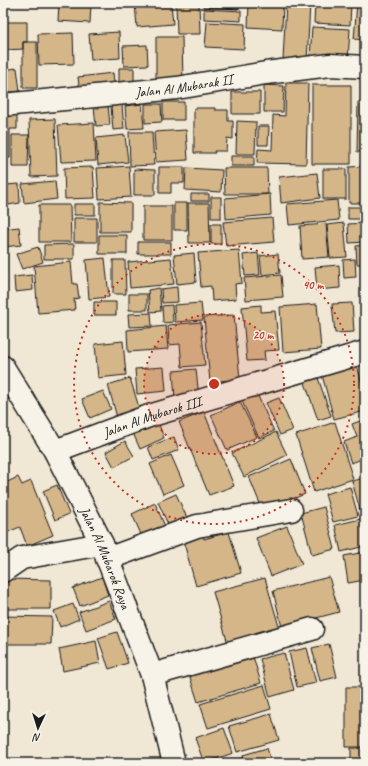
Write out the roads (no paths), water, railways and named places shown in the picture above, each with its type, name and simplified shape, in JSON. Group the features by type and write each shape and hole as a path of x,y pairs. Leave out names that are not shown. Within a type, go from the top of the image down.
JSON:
{"street":[{"name":"Jalan Al Mubarak II","path":"3,106 177,88 266,73 330,65 365,67"},
{"name":"Jalan Al Mubarok III","path":"56,451 149,416 365,352"},
{"name":"Jalan Al Mubarok Raya","path":"3,367 56,451 105,551 152,676 174,763"},
{"path":"3,571 22,558 105,551 198,526 291,510"},
{"path":"152,676 312,629"}]}
